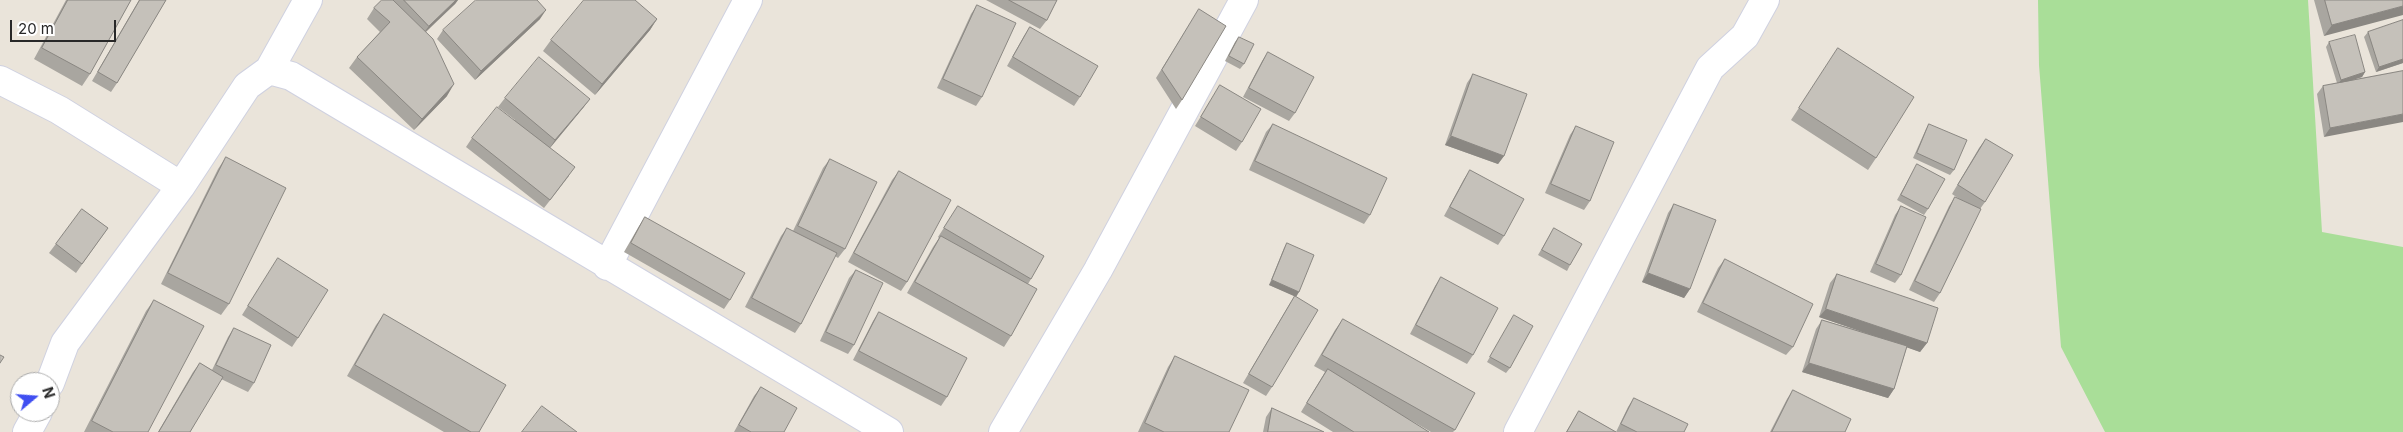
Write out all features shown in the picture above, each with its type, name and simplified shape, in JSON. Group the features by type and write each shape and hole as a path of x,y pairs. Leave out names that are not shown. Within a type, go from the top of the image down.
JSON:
{"street":[{"path":"54,372 65,343 181,186 247,86 269,70 308,0"},
{"path":"607,266 748,0"},
{"path":"1003,432 1098,270 1244,0"},
{"path":"1518,432 1710,68 1745,36 1765,0"},
{"path":"269,70 291,76 607,266 889,432"},
{"path":"0,80 60,110 181,186"}],"green space":[{"path":"2038,0 2308,0 2322,232 2403,247 2403,432 2105,432 2061,347 2039,65"}],"building":[{"path":"68,0 131,0 90,74 42,48"},
{"path":"140,0 166,0 117,83 98,72"},
{"path":"382,0 393,0 433,39 454,84 422,119 357,57 390,22 374,8"},
{"path":"404,0 456,0 429,26"},
{"path":"476,0 537,0 546,10 481,71 443,30"},
{"path":"584,0 635,0 657,19 602,84 551,40"},
{"path":"1009,0 1057,0 1047,20"},
{"path":"2325,0 2403,0 2403,6 2332,25"},
{"path":"977,5 1016,23 982,97 943,79"},
{"path":"1199,9 1226,26 1182,100 1162,70"},
{"path":"2403,20 2403,59 2379,67 2368,32"},
{"path":"1030,27 1098,66 1080,97 1013,57"},
{"path":"2355,35 2365,72 2341,80 2329,42"},
{"path":"1239,37 1254,44 1244,64 1229,56"},
{"path":"1838,48 1914,97 1876,158 1799,108"},
{"path":"1268,52 1314,77 1295,113 1249,88"},
{"path":"539,57 590,99 555,140 505,98"},
{"path":"2403,71 2403,114 2330,128 2323,86"},
{"path":"1473,74 1527,94 1504,156 1451,136"},
{"path":"1220,85 1261,109 1242,142 1201,117"},
{"path":"497,107 575,167 550,200 472,138"},
{"path":"1273,124 1387,178 1370,215 1255,161"},
{"path":"1929,124 1967,140 1954,170 1917,153"},
{"path":"1576,126 1614,142 1590,201 1551,184"},
{"path":"1986,139 2013,155 1985,202 1958,185"},
{"path":"226,157 286,188 229,304 168,273"},
{"path":"830,159 877,182 845,249 798,226"},
{"path":"1917,164 1945,179 1928,209 1901,195"},
{"path":"1470,170 1524,199 1504,236 1450,207"},
{"path":"899,171 951,200 907,282 854,253"},
{"path":"1955,197 1981,209 1940,293 1915,281"},
{"path":"1674,204 1716,220 1690,289 1648,273"},
{"path":"958,206 1044,256 1031,279 944,228"},
{"path":"1901,206 1926,217 1901,275 1876,264"},
{"path":"82,209 108,228 82,264 56,244"},
{"path":"645,217 745,273 730,300 631,243"},
{"path":"787,228 837,253 801,324 752,298"},
{"path":"1554,228 1582,244 1570,265 1542,250"},
{"path":"941,236 1037,289 1011,336 915,282"},
{"path":"1287,243 1314,255 1299,292 1272,280"},
{"path":"278,258 328,290 298,338 248,306"},
{"path":"1725,259 1813,304 1793,347 1703,303"},
{"path":"856,270 883,283 854,345 826,332"},
{"path":"1837,274 1938,308 1927,343 1826,309"},
{"path":"1441,277 1498,308 1473,355 1416,325"},
{"path":"1295,296 1318,310 1272,387 1249,374"},
{"path":"154,300 204,326 148,432 113,432 92,421"},
{"path":"879,312 967,358 947,397 859,351"},
{"path":"384,314 506,385 479,432 471,432 355,365"},
{"path":"1514,315 1533,326 1510,368 1490,357"},
{"path":"1343,319 1475,393 1455,430 1322,355"},
{"path":"1822,320 1907,346 1894,389 1809,363"},
{"path":"234,328 271,345 254,383 216,365"},
{"path":"0,355 4,357 0,363"},
{"path":"1175,356 1249,390 1229,432 1164,432 1145,423"},
{"path":"200,363 223,377 190,432 159,432"},
{"path":"1328,369 1429,432 1354,432 1307,403"},
{"path":"761,387 797,408 784,432 751,432 739,425"},
{"path":"1793,390 1851,419 1845,432 1772,432"},
{"path":"1634,398 1688,424 1684,432 1637,432 1621,424"},
{"path":"542,406 577,432 522,432"},
{"path":"1272,408 1324,432 1268,432"},
{"path":"1579,411 1616,432 1567,432"}]}
